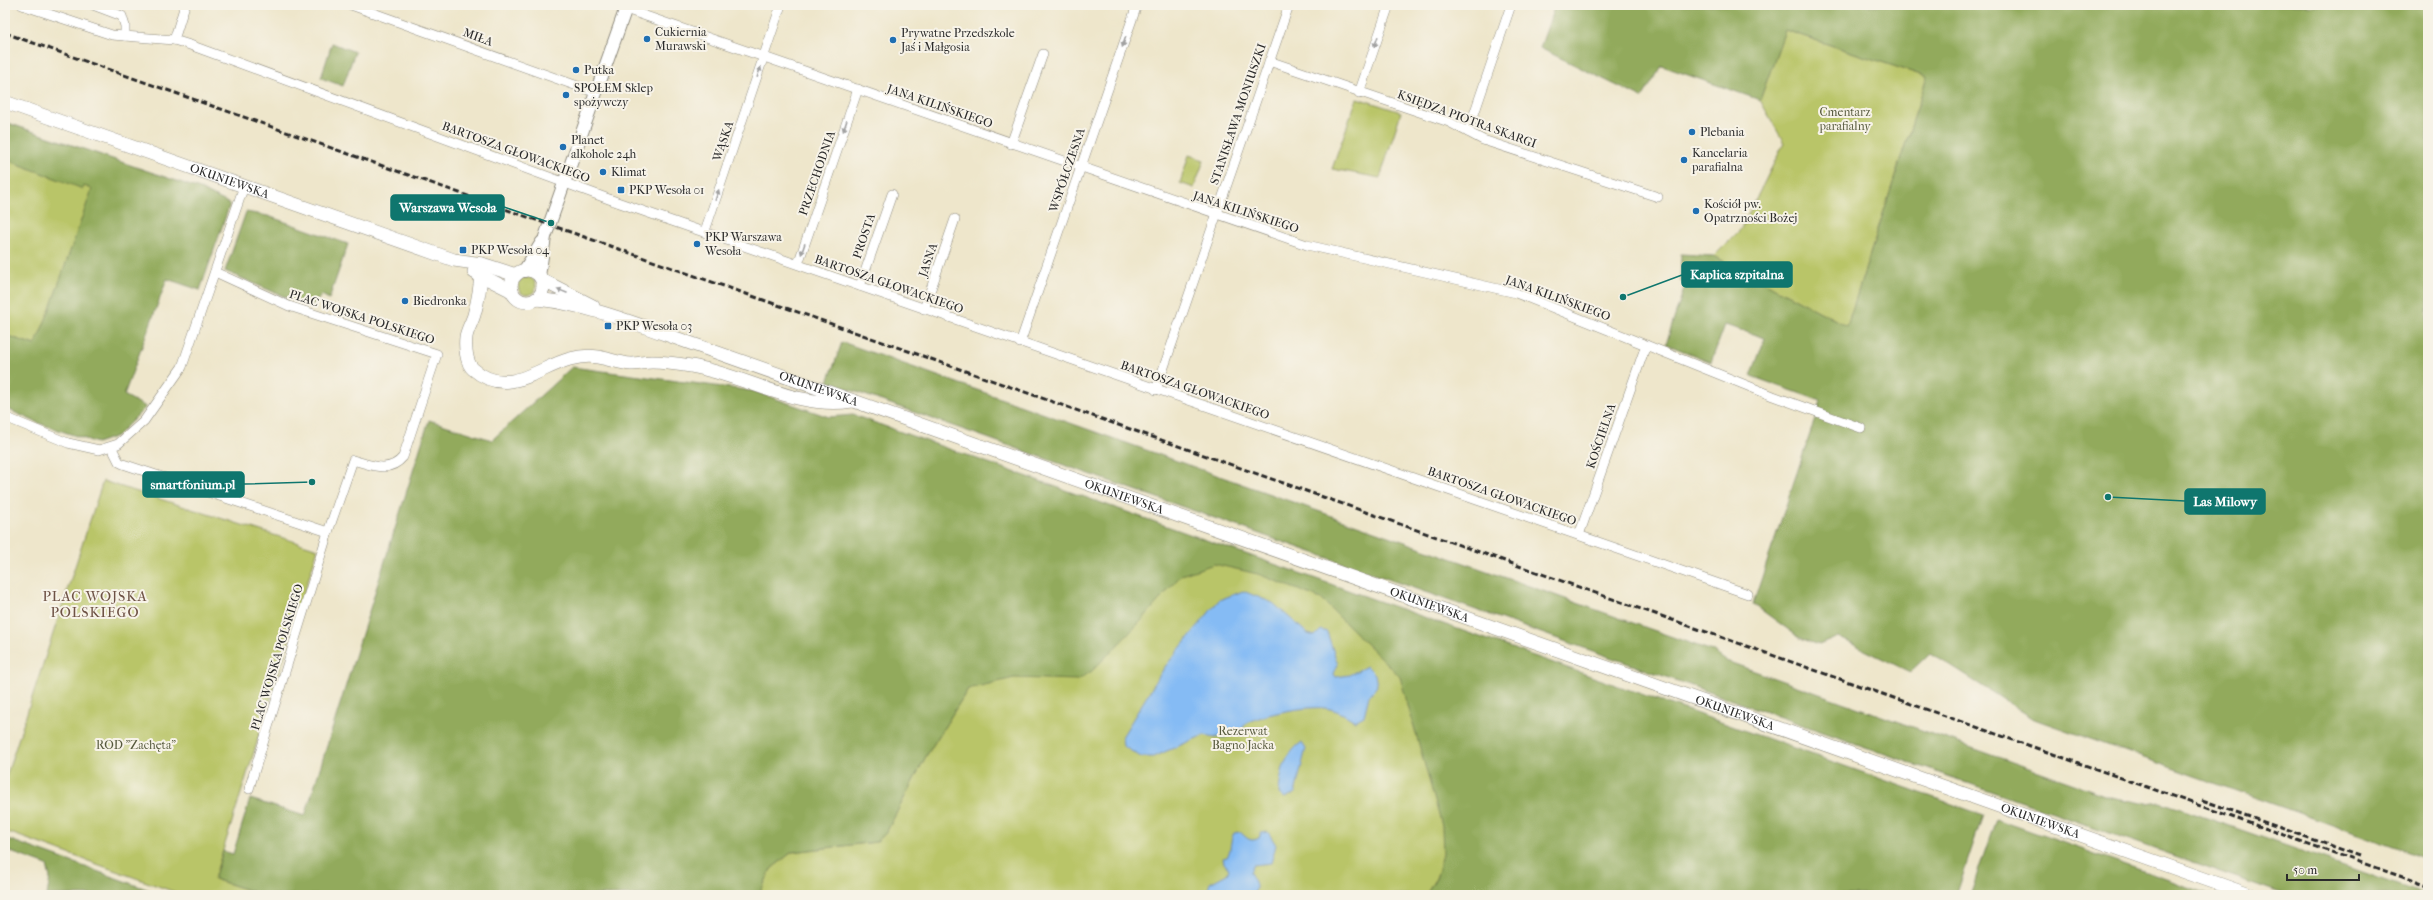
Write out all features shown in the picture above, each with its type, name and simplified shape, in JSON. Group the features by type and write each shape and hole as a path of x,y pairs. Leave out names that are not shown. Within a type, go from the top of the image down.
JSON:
{"main road":[{"name":"OKUNIEWSKA","path":"5,102 482,270 512,291"},
{"name":"OKUNIEWSKA","path":"482,270 520,272"},
{"path":"482,270 474,314 466,337 466,349 472,368 492,379 502,381 522,380 559,361 590,356 629,364 651,362 691,366 739,378 798,399 817,403 853,401"},
{"path":"520,272 535,272 541,278 543,288 537,299 524,302 516,298 512,291 512,282 520,272"},
{"name":"OKUNIEWSKA","path":"541,278 608,314"},
{"name":"OKUNIEWSKA","path":"537,299 555,301 608,314 2250,895"}],"street":[{"name":"BARTOSZA GŁOWACKIEGO","path":"22,5 95,31 125,36 174,40 291,81 564,182 1020,343 1748,594"},
{"path":"93,5 122,16 125,26 125,36"},
{"path":"174,40 185,5"},
{"name":"MIŁA","path":"351,5 596,92"},
{"name":"JANA KILIŃSKIEGO","path":"614,5 626,7 1011,144 1307,245 1516,293 1861,428"},
{"name":"WĄSKA","path":"705,231 781,5"},
{"name":"WSPÓŁCZESNA","path":"1020,343 1137,5"},
{"name":"STANISŁAWA MONIUSZKI","path":"1156,390 1289,5"},
{"path":"1359,93 1389,5"},
{"path":"1468,132 1511,5"},
{"path":"541,278 545,237 626,7"},
{"path":"1011,144 1043,54"},
{"name":"KSIĘDZA PIOTRA SKARGI","path":"1269,61 1359,93 1449,122 1483,140 1658,197"},
{"name":"PRZECHODNIA","path":"798,264 858,89"},
{"path":"5,417 87,448 99,450 112,448 144,421 178,376 244,186"},
{"name":"PROSTA","path":"860,286 892,194"},
{"name":"JASNA","path":"924,309 954,219"},
{"path":"520,272 545,237"},
{"name":"PLAC WOJSKA POLSKIEGO","path":"215,272 290,306 438,354 404,455 397,464 385,468 353,460 328,532 249,789"},
{"name":"KOŚCIELNA","path":"1579,535 1646,345"},
{"path":"112,448 119,462 123,464 328,532"}],"green space":[{"path":"1555,5 2428,5 2428,859 2034,719 1930,653 1910,672 1838,637 1819,645 1800,638 1753,604 1821,401 1751,376 1765,338 1725,325 1711,362 1666,344 1685,285 1680,281 1681,254 1714,256 1847,326 1927,77 1785,30 1760,100 1662,66 1642,98 1540,48"},
{"name":"Cmentarz parafialny","path":"1785,30 1927,77 1847,326 1714,256 1741,229 1784,143 1760,100"},
{"path":"332,43 355,52 343,86 321,78"},
{"path":"1357,98 1401,112 1380,178 1332,169"},
{"path":"5,122 107,157 54,316 35,345 5,335"},
{"path":"5,122 200,189 230,204 200,290 167,279 124,395 146,407 117,436 97,443 38,423 5,408 5,335 35,345 48,314 92,189 84,186 83,189 5,159"},
{"path":"1189,155 1204,160 1194,188 1180,183"},
{"path":"246,212 268,216 348,244 329,299 322,295 314,304 308,302 306,306 225,271"},
{"path":"523,277 531,277 536,282 534,293 531,295 523,295 518,290 518,282"},
{"path":"842,342 1712,651 1726,661 2111,797 2147,804 2161,802 2427,895 2286,895 828,382"},
{"path":"572,367 753,391 829,417 853,415 1983,815 1956,895 1426,895 1437,876 1443,854 1442,826 1400,677 1321,599 1258,574 1214,564 1181,575 1142,620 1092,671 1078,680 1014,678 968,689 925,758 886,833 876,842 792,852 771,869 759,895 263,895 214,879 223,851 233,854 250,799 305,816 429,420 492,440"},
{"name":"ROD \"Zachęta\"","path":"103,481 318,549 214,879 263,895 183,895 5,831 5,780"},
{"name":"Rezerwat Bagno Jacka","path":"1200,550 1323,597 1404,672 1449,828 1441,866 1426,895 759,895 771,869 792,852 876,842 886,833 925,758 968,689"},
{"path":"1996,819 2200,891 2211,895 1970,895"},
{"path":"5,838 163,895 47,895 50,878 47,865 5,850"}],"water":[{"path":"1243,591 1273,603 1308,634 1315,636 1321,630 1327,632 1338,665 1333,673 1336,677 1349,675 1367,666 1375,674 1377,686 1369,696 1364,716 1355,721 1340,712 1330,709 1300,709 1253,720 1243,727 1239,734 1222,738 1204,735 1153,757 1141,757 1123,746 1122,737 1164,668 1219,600"},
{"path":"1302,742 1306,748 1295,793 1285,798 1279,794 1280,779 1284,765 1291,753"},
{"path":"1240,832 1249,839 1253,840 1259,838 1261,833 1268,832 1276,845 1271,863 1253,865 1250,872 1256,888 1253,894 1206,895 1210,883 1227,874 1229,869 1224,863 1223,858 1227,857 1229,854 1234,833"}],"railway":[{"path":"5,33 2428,886"},
{"path":"2202,800 2360,856"}],"place":[{"name":"Cukiernia Murawski","path":"647,39"},
{"name":"Prywatne Przedszkole Jaś i Małgosia","path":"893,40"},
{"name":"Putka","path":"576,70"},
{"name":"SPOŁEM Sklep spożywczy","path":"566,95"},
{"name":"Plebania","path":"1692,132"},
{"name":"Planet alkohole 24h","path":"563,147"},
{"name":"Kancelaria parafialna","path":"1684,160"},
{"name":"Klimat","path":"603,172"},
{"name":"PKP Wesoła 01","path":"621,190"},
{"name":"Kościół pw. Opatrzności Bożej","path":"1696,211"},
{"name":"Warszawa Wesoła","path":"551,223"},
{"name":"PKP Warszawa Wesoła","path":"697,244"},
{"name":"PKP Wesoła 04","path":"463,250"},
{"name":"Kaplica szpitalna","path":"1623,297"},
{"name":"Biedronka","path":"405,301"},
{"name":"PKP Wesoła 03","path":"608,326"},
{"name":"smartfonium.pl","path":"312,482"},
{"name":"Las Milowy","path":"2108,497"}],"district":[{"name":"PLAC WOJSKA POLSKIEGO","path":"95,604"}]}
